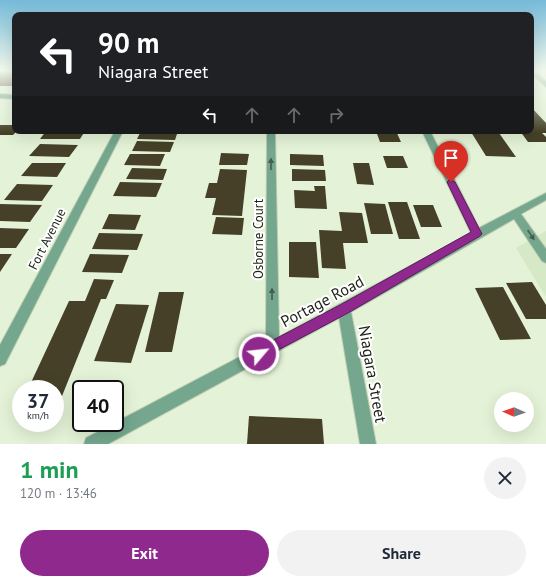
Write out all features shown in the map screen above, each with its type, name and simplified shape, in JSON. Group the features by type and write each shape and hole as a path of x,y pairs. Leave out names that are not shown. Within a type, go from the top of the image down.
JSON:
{"street":[{"path":"0,97 12,97"},
{"name":"Fort Avenue","path":"0,359 116,134"},
{"name":"Osborne Court","path":"271,134 273,347"},
{"path":"427,134 477,234"},
{"name":"Portage Road","path":"92,444 344,309 546,196"},
{"path":"515,213 546,258"},
{"name":"Niagara Street","path":"344,309 368,444"}],"shaded area":[{"path":"546,231 546,297 516,248"}],"building":[{"path":"534,110 546,123 546,133 542,133 546,137 546,142 528,142 522,134 534,134"},
{"path":"0,125 12,125 13,135 0,135"},
{"path":"44,134 83,134 80,139 40,139"},
{"path":"140,134 177,134 175,140 137,139"},
{"path":"377,134 397,134 401,142 380,142"},
{"path":"472,134 500,134 516,157 486,156"},
{"path":"137,141 174,142 170,152 132,151"},
{"path":"40,144 78,145 69,157 29,156"},
{"path":"221,153 249,154 247,165 219,165"},
{"path":"130,154 165,154 160,166 124,165"},
{"path":"290,154 323,155 324,166 290,165"},
{"path":"383,156 403,156 408,168 387,168"},
{"path":"32,163 66,163 57,177 21,176"},
{"path":"353,163 369,163 374,185 357,184"},
{"path":"132,168 167,169 163,180 126,179"},
{"path":"220,169 247,170 242,216 212,215 216,198 205,198 209,183 217,183"},
{"path":"292,169 325,170 326,181 292,181"},
{"path":"120,182 162,183 156,197 113,196"},
{"path":"17,184 53,185 42,201 4,200"},
{"path":"314,186 325,186 327,209 295,208 294,190 315,191"},
{"path":"388,202 407,202 420,239 399,239"},
{"path":"364,203 385,204 393,234 371,234"},
{"path":"0,204 42,205 30,222 0,221"},
{"path":"413,205 433,205 442,227 421,227"},
{"path":"339,212 362,213 368,243 343,243 346,269 322,268 319,230 342,231"},
{"path":"109,214 141,215 135,230 102,229"},
{"path":"216,217 244,218 242,235 212,234"},
{"path":"0,228 29,229 16,248 0,248"},
{"path":"99,233 143,234 137,250 92,249"},
{"path":"289,242 316,242 319,278 289,277"},
{"path":"0,254 12,254 0,272"},
{"path":"90,254 129,255 122,273 82,272"},
{"path":"94,279 114,280 106,299 101,299 64,391 64,380 32,380 69,301 85,301"},
{"path":"532,282 546,305 546,319 526,319 506,283"},
{"path":"503,287 531,339 500,340 475,288"},
{"path":"159,292 184,292 172,352 145,352"},
{"path":"116,304 149,305 131,363 94,361"},
{"path":"249,416 322,419 324,444 247,444"}],"route":[{"path":"259,354 344,309 477,234 451,182"}]}
